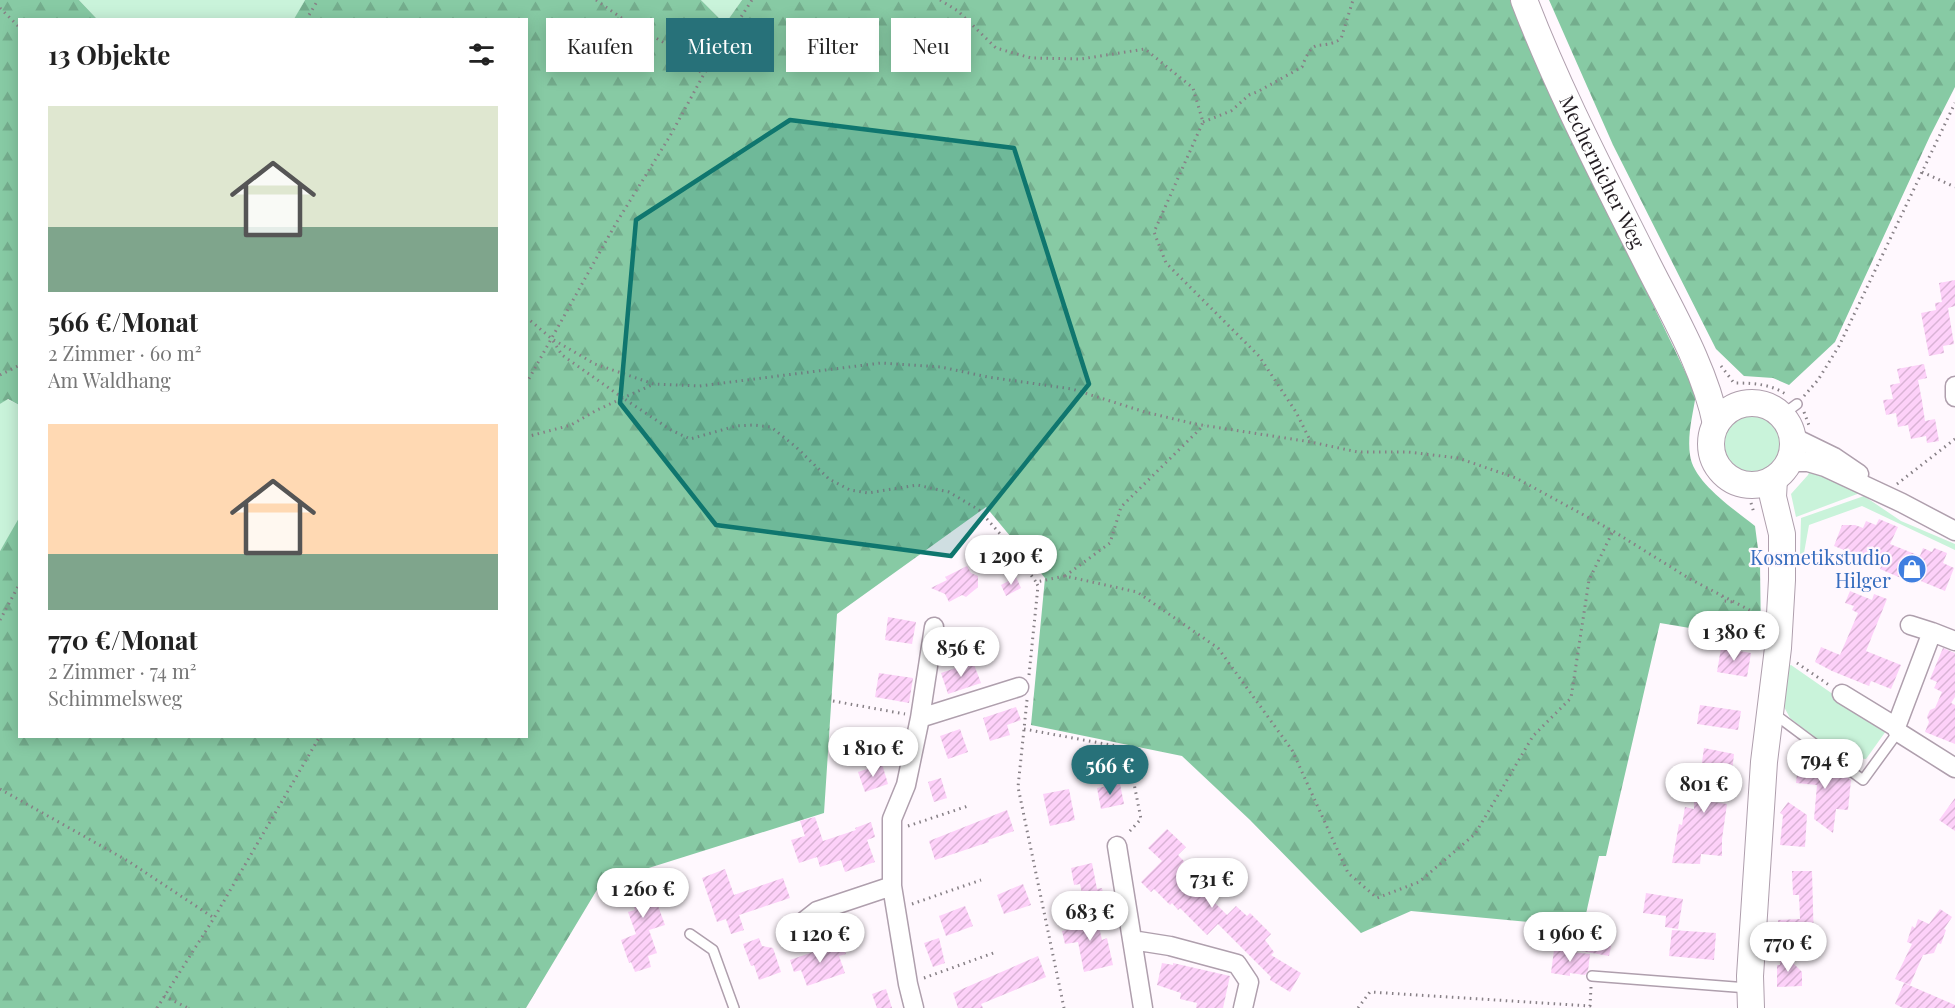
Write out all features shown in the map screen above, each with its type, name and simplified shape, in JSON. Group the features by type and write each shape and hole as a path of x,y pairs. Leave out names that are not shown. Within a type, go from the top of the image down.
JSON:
{"street":[{"name":"Mechernicher Weg","path":"1524,0 1584,138 1686,342 1712,405 1716,424"},
{"name":"Mechernicher Weg","path":"1686,342 1720,391 1739,405"},
{"path":"1955,386 1955,397"},
{"path":"1793,434 1762,484 1749,485 1736,482 1724,474 1711,450 1711,436 1725,412 1739,405 1754,402 1770,406 1793,434 1808,462 1825,467 1902,503 1955,531"},
{"path":"1793,434 1834,457 1902,503"},
{"path":"1751,998 1764,762 1779,648 1782,580 1782,534 1773,497 1793,434"},
{"path":"1749,485 1758,501 1782,580"},
{"path":"1910,625 1955,641"},
{"path":"914,1008 892,886 892,819 906,785 920,718 934,627"},
{"path":"1897,729 1932,632"},
{"path":"920,718 1025,689"},
{"path":"1842,694 1955,768"},
{"path":"1117,846 1143,1008"},
{"path":"793,930 817,911 892,886"},
{"path":"1132,940 1170,946 1237,964 1249,982 1243,1008"}],"lane":[{"path":"1770,710 1863,780 1897,729"},
{"path":"690,934 713,951 734,1008"},
{"path":"1592,978 1751,998"}],"path":[{"path":"307,18 318,0"},
{"path":"596,0 623,19 668,45 704,74"},
{"path":"528,381 615,225 670,136 704,74 752,0"},
{"path":"940,0 958,11 996,48 1031,58 1081,59 1145,49 1193,88 1203,122 1154,232 1166,263 1259,356 1296,412 1311,442"},
{"path":"1203,122 1231,111 1249,95 1302,67 1307,52 1316,44 1333,44 1341,39 1353,0"},
{"path":"0,8 18,26"},
{"path":"1793,434 1818,380 1839,346 1955,103"},
{"path":"1922,172 1955,187"},
{"path":"528,319 552,339 595,364 654,384 699,386 881,363 941,367 988,377 1071,389 1144,412 1204,425 1358,452 1408,452 1458,459 1516,478 1613,531 1690,579 1765,618"},
{"path":"552,339 562,355 671,430 690,439 736,426 753,424 771,428 796,447 829,479 850,490 868,493 917,485 949,492 979,510 1010,545 1038,586 1025,689 1024,729 1018,787 1064,1008"},
{"path":"0,375 18,366"},
{"path":"528,436 571,425 597,410 654,384"},
{"path":"1065,576 1110,543 1121,507 1204,425"},
{"path":"1895,485 1955,439"},
{"path":"1036,582 1065,576 1137,592 1218,648 1292,750 1348,873 1377,898 1419,882 1475,834 1533,736 1571,698 1589,580 1613,531"},
{"path":"0,620 18,587"},
{"path":"1791,658 1842,694"},
{"path":"833,701 920,718"},
{"path":"1024,729 1127,748 1141,819 1117,846"},
{"path":"157,1008 214,918 319,738"},
{"path":"0,789 128,861 214,918"},
{"path":"892,831 968,806"},
{"path":"896,909 981,880"},
{"path":"908,984 996,952"},
{"path":"1358,1008 1370,992 1591,1007 1592,978"},
{"path":"164,996 188,1008"}],"highlighted area":[{"path":"790,120 1014,148 1089,384 951,556 716,525 620,403 636,220"}],"green space":[{"path":"0,0 79,0 96,18 18,18 18,404 8,399 0,404"},
{"path":"79,0 305,0 295,18 96,18"},
{"path":"305,0 701,0 719,18 666,18 666,72 774,72 774,18 729,18 742,0 1510,0 1534,58 1696,394 1689,440 1693,465 1716,495 1755,526 1760,564 1761,640 1660,623 1606,856 1599,856 1583,927 1411,911 1361,933 1250,820 1182,756 1031,725 1045,578 986,507 837,614 824,813 601,883 526,1008 0,1008 0,551 18,520 18,738 528,738 528,18 295,18"},
{"path":"701,0 742,0 729,18 719,18"},
{"path":"1549,0 1955,0 1955,87 1835,342 1789,385 1773,378 1744,376 1716,349 1613,145"},
{"path":"7,399 18,404 18,521 0,551 0,404"},
{"path":"1752,416 1763,418 1772,424 1778,433 1780,444 1778,455 1772,464 1763,470 1752,472 1741,470 1732,464 1726,455 1724,444 1726,433 1732,424 1741,418"},
{"path":"1811,468 1860,493 1796,517 1791,494 1808,475"},
{"path":"1864,496 1901,521 1955,544 1955,550 1862,506 1809,525 1804,553 1800,554 1801,518"},
{"path":"1791,665 1886,731 1866,759 1839,757 1790,718 1783,705 1788,666"}],"building":[{"path":"1955,280 1955,306 1948,308 1954,344 1943,346 1944,353 1929,356 1921,313 1936,310 1935,303 1942,302 1939,283"},
{"path":"1924,364 1927,378 1918,380 1925,421 1935,419 1939,441 1927,443 1926,436 1911,439 1908,425 1898,427 1896,413 1886,415 1883,400 1893,399 1890,385 1900,383 1897,369"},
{"path":"1879,519 1898,527 1890,544 1920,556 1923,548 1932,552 1934,548 1947,553 1943,563 1954,568 1945,591 1911,577 1910,579 1904,576 1901,578 1880,569 1882,565 1834,546 1842,525 1855,525 1863,528 1866,521 1876,525"},
{"path":"967,566 971,573 978,576 978,587 966,597 962,595 949,602 945,594 931,588 947,580 945,577"},
{"path":"1016,577 1021,588 1006,596 1001,585"},
{"path":"1850,591 1872,600 1874,594 1887,599 1866,651 1901,665 1891,689 1871,681 1869,686 1815,662 1821,647 1840,655 1858,613 1852,610 1854,606 1845,603"},
{"path":"888,617 916,622 912,644 885,640"},
{"path":"1721,648 1751,653 1747,677 1717,672"},
{"path":"1943,648 1955,653 1955,697 1951,703 1955,705 1955,744 1925,732 1929,722 1927,717 1930,710 1935,708 1942,692 1934,688 1937,682 1930,679"},
{"path":"973,662 981,683 948,694 941,673"},
{"path":"879,673 913,678 909,703 875,697"},
{"path":"1700,705 1741,711 1738,730 1697,724"},
{"path":"1016,707 1021,720 1007,725 1010,735 990,741 983,718"},
{"path":"960,729 968,752 948,759 940,736"},
{"path":"1704,748 1734,754 1732,772 1718,770 1713,802 1727,804 1722,856 1701,854 1700,864 1672,863 1679,824 1682,825 1685,807 1694,809 1696,784 1699,784"},
{"path":"1799,757 1821,760 1820,767 1836,768 1840,771 1840,776 1851,780 1848,810 1836,809 1833,833 1814,819 1817,785 1796,783"},
{"path":"882,764 888,784 865,792 858,772"},
{"path":"941,778 947,798 934,802 928,782"},
{"path":"1120,784 1124,804 1101,809 1097,788"},
{"path":"1069,789 1075,820 1050,826 1043,794"},
{"path":"1955,798 1955,831 1939,820"},
{"path":"1788,802 1807,815 1805,847 1780,845 1783,815 1780,813"},
{"path":"1007,810 1014,831 935,860 929,841"},
{"path":"815,817 823,841 856,830 855,828 871,822 875,837 867,840 875,862 845,872 841,860 820,867 817,857 799,863 791,840 805,836 800,821"},
{"path":"1167,829 1186,847 1178,855 1205,883 1200,888 1227,915 1236,906 1247,916 1250,913 1271,934 1265,940 1274,952 1271,955 1301,973 1290,992 1270,980 1271,977 1218,924 1207,935 1180,908 1178,910 1172,903 1170,905 1154,889 1151,892 1141,882 1162,861 1148,848"},
{"path":"1092,863 1097,889 1102,888 1106,908 1086,912 1080,884 1074,885 1071,868"},
{"path":"725,869 734,895 783,878 790,898 739,915 744,930 731,934 726,919 717,922 702,878"},
{"path":"647,870 650,879 655,877 663,900 657,903 665,925 649,930 657,953 648,956 651,967 635,972 631,962 629,963 621,940 636,934 628,912 635,910 626,877"},
{"path":"1792,871 1812,871 1814,945 1780,947 1778,920 1800,919 1799,895 1793,895"},
{"path":"1023,884 1031,905 1004,914 997,895"},
{"path":"1646,893 1683,899 1678,929 1665,927 1666,916 1643,913"},
{"path":"965,906 973,926 946,936 939,916"},
{"path":"1940,909 1952,917 1944,929 1946,930 1941,944 1938,943 1934,953 1923,955 1910,985 1895,979 1912,944 1907,942 1912,926 1915,928 1918,919 1929,924"},
{"path":"1095,910 1102,940 1107,938 1113,965 1084,972 1078,942 1065,944 1062,931 1078,927 1076,914"},
{"path":"1587,922 1615,927 1609,956 1581,951"},
{"path":"1672,930 1716,933 1714,960 1669,956"},
{"path":"759,938 762,946 773,948 781,972 759,980 743,944"},
{"path":"939,938 945,963 933,967 924,943"},
{"path":"842,942 846,954 839,956 845,973 807,986 801,970 794,972 790,960"},
{"path":"1554,950 1590,954 1588,971 1585,975 1570,973 1570,976 1551,973"},
{"path":"1780,950 1802,972 1802,986 1777,987"},
{"path":"1038,956 1046,977 981,1004 983,1008 958,1008 953,993"},
{"path":"1162,963 1173,965 1173,963 1230,976 1223,1008 1196,1008 1197,1003 1180,999 1181,993 1157,985"},
{"path":"1904,983 1955,1005 1955,1008 1903,1008 1895,1004"},
{"path":"886,989 892,1008 877,1008 872,994"}],"place":[{"name":"Kosmetikstudio Hilger","path":"1912,569"}]}
